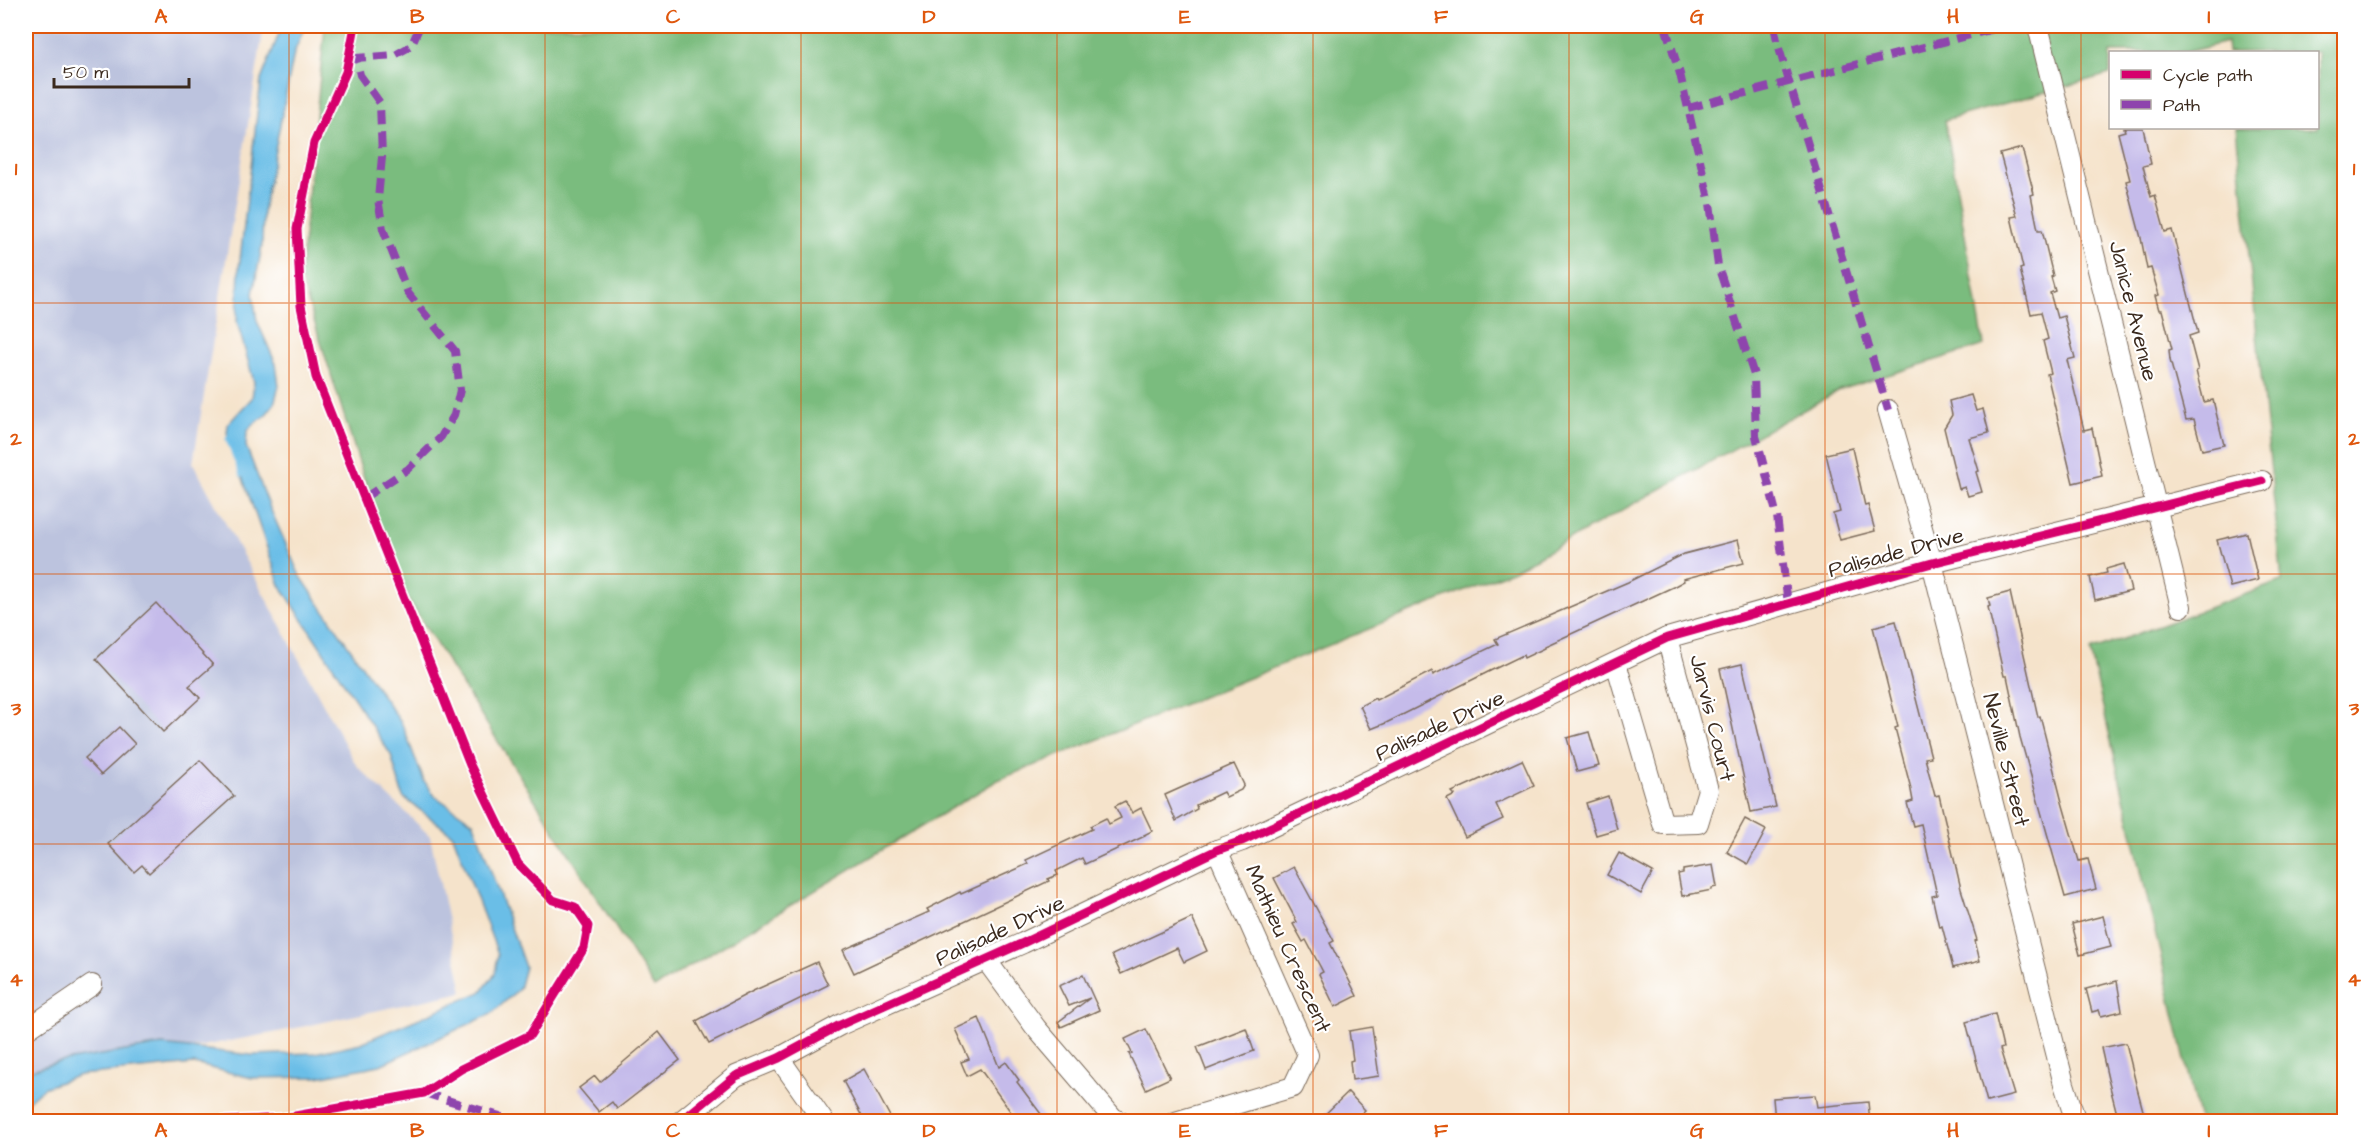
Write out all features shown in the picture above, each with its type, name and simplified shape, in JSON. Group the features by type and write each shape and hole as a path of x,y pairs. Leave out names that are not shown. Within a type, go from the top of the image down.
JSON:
{"street":[{"name":"Janice Avenue","path":"2038,26 2181,607"},
{"name":"Neville Street","path":"1888,410 1932,562 2064,1084 2076,1122"},
{"name":"Palisade Drive","path":"680,1122 736,1076 779,1058 840,1025 986,960 1218,850 1242,841 1667,638 1932,562 2262,481"},
{"name":"Jarvis Court","path":"1616,663 1663,824 1698,823 1708,790 1667,638"},
{"name":"Mathieu Crescent","path":"1175,1122 1293,1087 1308,1055 1218,850"},
{"path":"986,960 1036,1028 1113,1118 1121,1122"},
{"path":"26,1030 92,985"},
{"path":"779,1058 824,1122"}],"shaded area":[{"path":"26,26 264,26 193,463 356,765 430,836 463,992 273,1033 26,1078"}],"green space":[{"path":"325,26 2344,26 2344,1121 2199,1121 2090,651 2282,581 2236,129 2319,129 2319,51 2228,51 2227,42 2191,51 2109,51 2109,74 1945,120 1984,345 1840,390 1514,570 998,780 654,988 397,582 300,277"}],"water":[{"path":"282,26 305,26 294,53 263,211 262,246 253,294 257,321 276,364 279,386 274,404 264,417 252,425 247,432 246,446 299,574 402,724 424,781 435,796 474,823 525,967 519,989 491,1014 380,1065 318,1077 252,1078 194,1064 80,1075 43,1088 26,1103 26,1074 28,1071 58,1062 162,1045 252,1055 315,1053 361,1043 481,992 495,974 498,954 453,835 403,797 391,755 280,585 227,433 228,424 252,398 254,382 237,322 239,268 261,80"}],"building":[{"path":"2124,129 2143,129 2151,164 2143,166 2151,197 2155,195 2165,232 2172,230 2198,333 2189,336 2198,370 2196,371 2204,402 2213,400 2224,445 2202,450 2194,419 2186,420 2170,360 2169,350 2172,349 2162,310 2159,310 2155,296 2159,295 2151,268 2147,269 2126,181 2130,180 2118,133 2125,131"},
{"path":"2022,148 2034,194 2031,195 2038,230 2042,230 2053,276 2051,277 2055,291 2050,293 2057,318 2064,316 2075,358 2067,360 2084,430 2092,428 2102,476 2073,483 2047,374 2051,373 2043,341 2048,339 2041,312 2031,314 2011,217 2017,216 2000,154"},
{"path":"1971,395 1976,411 1983,409 1989,433 1969,438 1979,471 1976,472 1982,492 1968,496 1965,487 1959,489 1944,428 1952,415 1949,401"},
{"path":"1852,448 1865,506 1868,505 1875,531 1840,540 1833,514 1840,512 1826,454"},
{"path":"2247,533 2258,580 2230,587 2217,540"},
{"path":"1738,540 1744,563 1683,579 1684,581 1673,587 1524,658 1523,655 1386,723 1371,729 1360,706 1432,671 1433,675 1498,644 1495,639 1628,582 1684,554"},
{"path":"2124,564 2131,591 2095,600 2090,577 2107,573 2106,569"},
{"path":"2010,592 2038,717 2040,716 2079,861 2088,859 2096,889 2065,897 2020,737 2007,676 2004,676 1988,607 1990,606 1988,598"},
{"path":"156,603 213,665 189,686 200,698 163,732 96,659"},
{"path":"1896,621 1931,757 1925,758 1935,796 1939,795 1961,889 1977,940 1975,941 1980,961 1953,968 1942,926 1939,927 1932,896 1937,895 1921,824 1913,826 1907,803 1913,801 1910,785 1873,627"},
{"path":"1742,664 1776,807 1751,812 1720,669"},
{"path":"119,727 135,744 101,775 85,758"},
{"path":"1589,732 1599,766 1577,772 1567,738"},
{"path":"200,760 234,796 149,873 142,865 134,872 108,844"},
{"path":"1522,760 1534,786 1496,804 1503,819 1465,837 1447,799 1455,795 1452,792"},
{"path":"1234,764 1244,785 1241,790 1226,797 1223,792 1196,805 1197,809 1176,821 1165,795"},
{"path":"1608,796 1617,829 1596,835 1586,803"},
{"path":"1125,801 1132,813 1141,808 1152,831 1085,864 1082,858 1056,871 1058,875 1048,879 1049,881 854,973 843,950 929,912 927,909 960,892 961,894 1028,864 1026,860 1092,829 1090,826 1106,818 1109,824 1121,818 1115,806"},
{"path":"1745,819 1766,830 1748,864 1727,852"},
{"path":"1619,853 1653,872 1641,894 1607,875"},
{"path":"1713,865 1717,887 1682,896 1678,874 1683,873 1683,870"},
{"path":"1294,867 1334,941 1330,943 1357,996 1335,1007 1319,974 1323,972 1306,940 1303,942 1293,924 1297,922 1274,878"},
{"path":"2103,916 2111,947 2080,955 2072,924"},
{"path":"1192,918 1207,951 1184,962 1177,948 1121,974 1112,955"},
{"path":"817,962 828,985 709,1044 696,1021 753,991"},
{"path":"1083,975 1099,1010 1061,1027 1058,1022 1090,998 1069,1006 1059,986"},
{"path":"2117,981 2122,1011 2101,1016 2099,1010 2092,1012 2086,989"},
{"path":"1995,1014 2003,1048 2000,1049 2014,1095 1987,1102 1966,1022"},
{"path":"979,1018 999,1067 1006,1062 1019,1080 1017,1082 1047,1122 1018,1122 980,1069 967,1076 961,1062 969,1059 955,1029"},
{"path":"1372,1027 1379,1076 1352,1080 1350,1061 1353,1060 1349,1031"},
{"path":"1246,1028 1254,1051 1206,1070 1197,1047"},
{"path":"1146,1029 1170,1078 1146,1089 1129,1054 1132,1053 1125,1039"},
{"path":"659,1032 680,1060 617,1109 612,1102 599,1112 579,1088 595,1076 600,1082"},
{"path":"2126,1043 2146,1122 2119,1122 2108,1079 2101,1048"},
{"path":"864,1069 893,1122 865,1122 843,1081"},
{"path":"1348,1092 1365,1110 1353,1122 1317,1122"},
{"path":"1815,1095 1817,1107 1868,1102 1870,1122 1775,1122 1773,1098"}],"waterway":[{"path":"232,434 228,439 242,475"}],"marked path":[{"path":"364,498 408,469 441,437 454,415 460,390 455,351 408,293 383,229 378,199 382,157 380,103 360,75 356,58 395,55 411,46 420,26"},
{"path":"1665,26 1680,74 1710,203 1718,266 1754,375 1756,436 1777,516 1788,604"},
{"path":"1774,26 1888,410"},
{"path":"1688,108 2005,26"},
{"path":"424,1093 500,1116 504,1122"}],"cycle path":[{"path":"209,1122 284,1118 424,1093 461,1069 530,1035 584,948 588,926 575,907 553,900 518,864 470,765 316,377 301,306 297,229 314,143 346,72 355,26"},
{"path":"680,1122 736,1076 779,1058 840,1025 1023,943 1217,850 1242,841 1667,638 1932,563 2262,481"}]}
